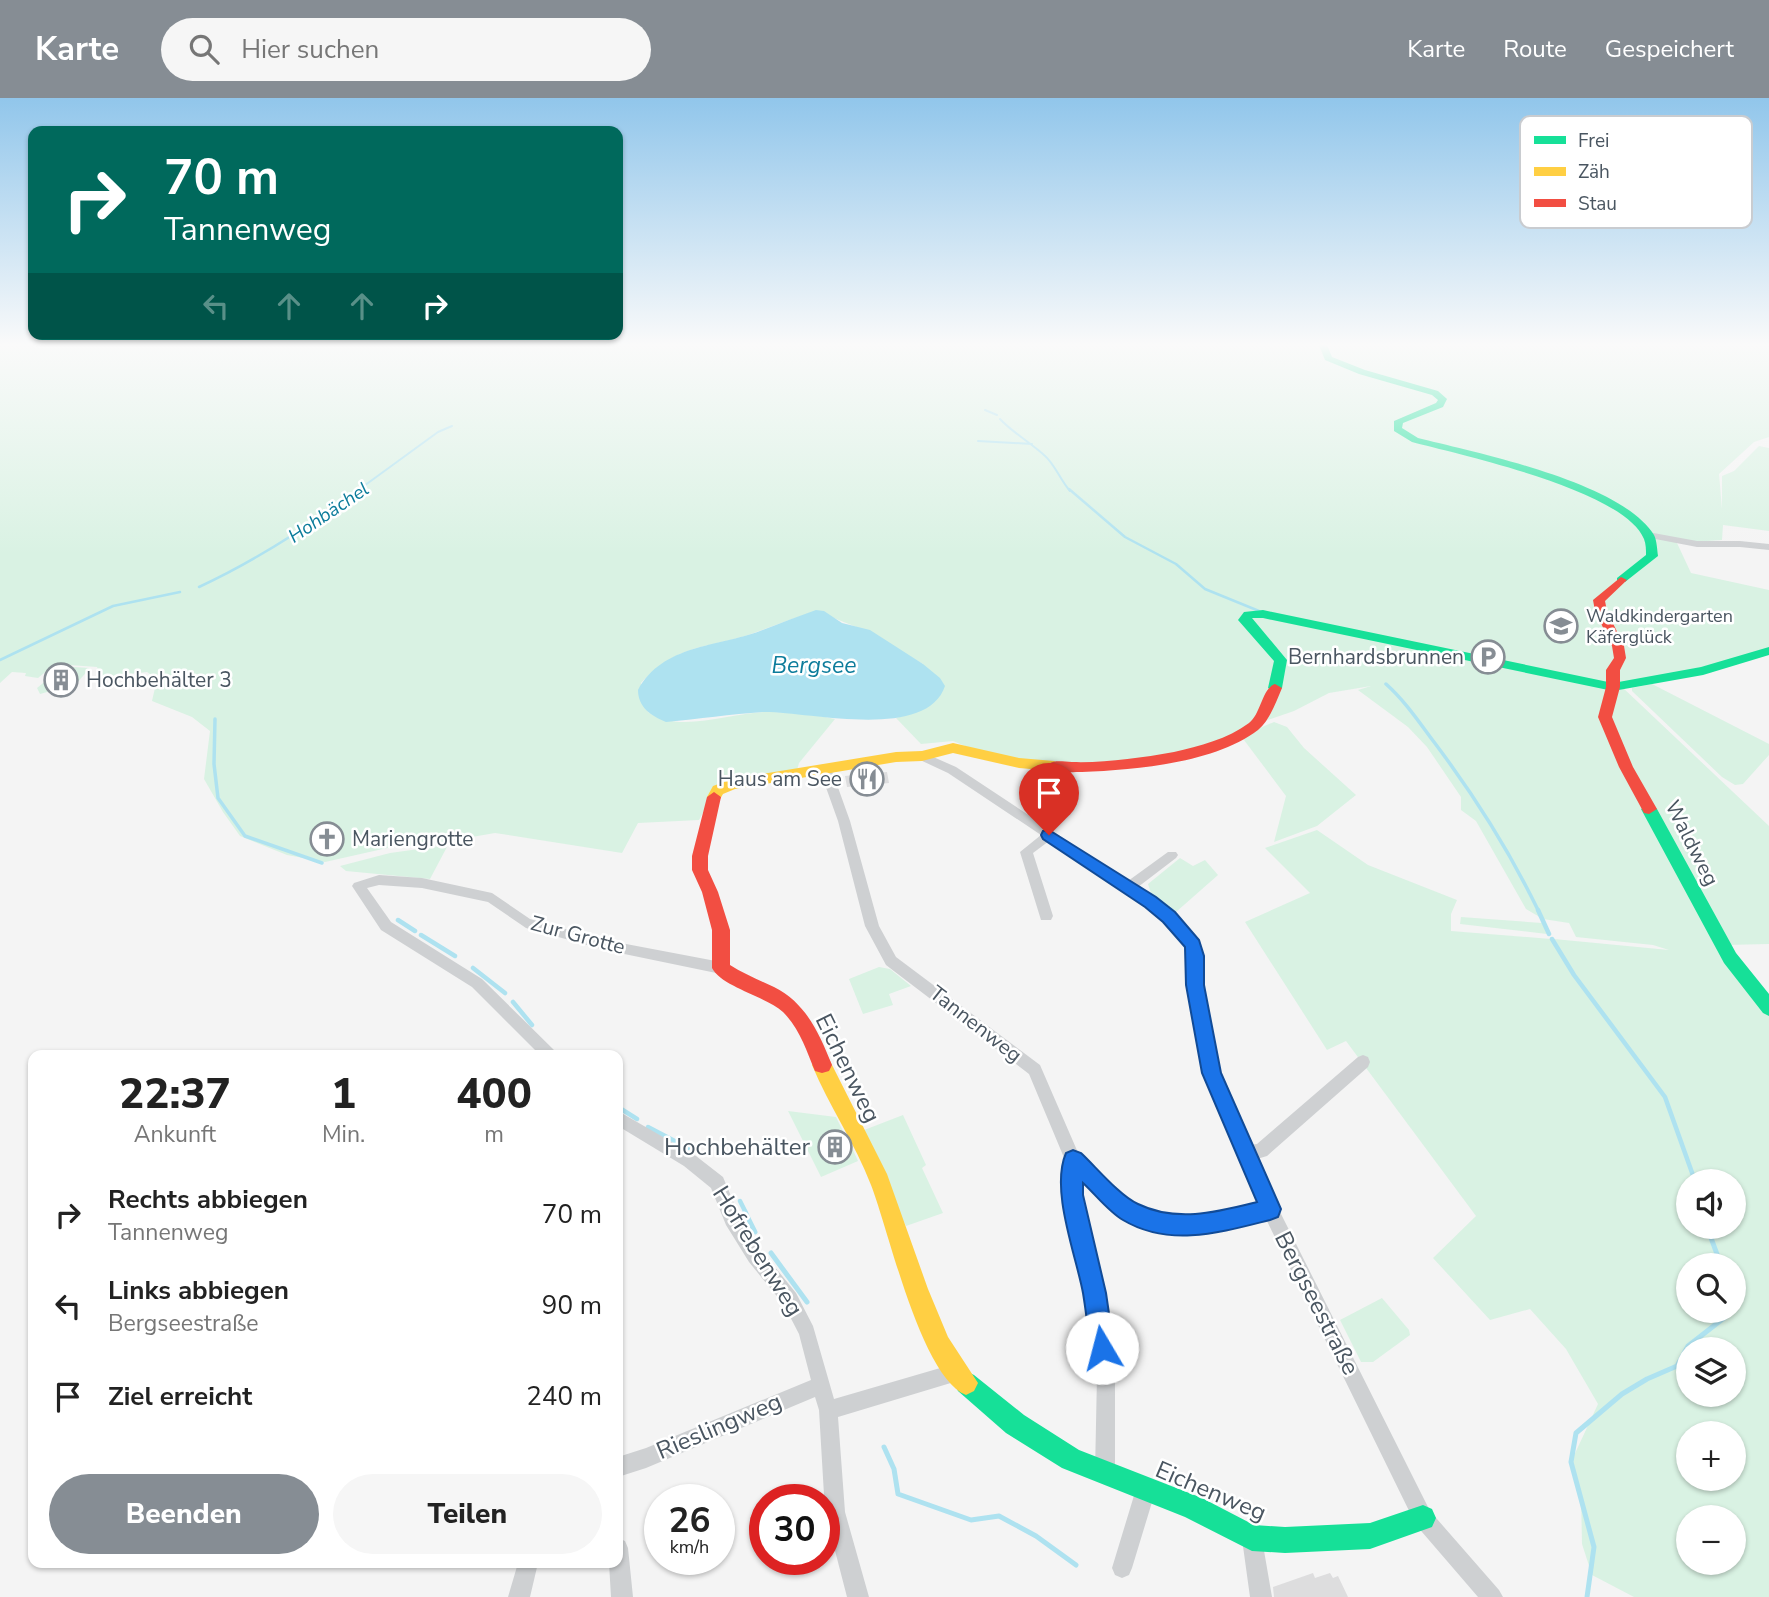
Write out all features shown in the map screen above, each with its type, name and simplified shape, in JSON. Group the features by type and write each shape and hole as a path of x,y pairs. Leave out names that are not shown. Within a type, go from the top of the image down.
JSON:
{"street":[{"path":"1414,415 1399,421 1397,429 1401,433 1415,440 1582,491 1623,511 1648,535 1697,544 1769,547"},
{"name":"Waldweg","path":"1648,535 1652,556 1640,570 1603,593 1599,600 1601,611 1618,646 1620,658 1614,670 1613,687 1605,717 1626,767 1730,958 1769,1008"},
{"path":"721,968 721,930 710,892 700,870 700,856 711,803 718,790 732,784 896,757 922,756 953,748 1019,763 1071,768 1158,759 1228,742 1256,724 1270,702 1278,680 1281,660 1244,620 1248,615 1267,614 1613,687 1703,671 1769,651"},
{"name":"Bergseestraße","path":"922,756 952,770 1129,887 1169,917 1193,945 1196,956 1195,985 1212,1073 1270,1209 1423,1518 1492,1597"},
{"name":"Tannenweg","path":"825,768 844,821 872,926 891,961 1035,1070 1073,1160 1130,1212 1167,1224 1206,1225 1270,1209"},
{"path":"1046,916 1026,852 1049,835"},
{"path":"1129,887 1172,855"},
{"name":"Zur Grotte","path":"544,1050 477,984 386,926 358,886 379,880 422,883 492,898 526,923 605,944 721,968"},
{"name":"Eichenweg","path":"721,968 733,977 772,994 791,1006 809,1030 834,1097 879,1180 936,1338 954,1373 1015,1424 1071,1459 1193,1507 1252,1538 1285,1541 1370,1536 1423,1518"},
{"path":"1248,1153 1261,1151 1363,1062"},
{"name":"Hofrebenweg","path":"623,1121 690,1161 717,1183 738,1228 755,1255 790,1299 807,1332 828,1410 835,1512 858,1597"},
{"path":"1073,1160 1072,1195 1094,1293 1106,1374 1105,1474"},
{"path":"828,1410 954,1373"},
{"name":"Rieslingweg","path":"623,1465 820,1385"},
{"path":"1122,1568 1146,1489"},
{"path":"1252,1538 1261,1597"},
{"path":"519,1597 527,1568"},
{"path":"620,1568 622,1597"}],"green space":[{"path":"0,415 1769,415 1769,437 1754,442 1719,474 1722,509 1722,476 1734,471 1759,446 1769,448 1769,531 1723,525 1722,540 1677,543 1691,573 1769,590 1769,651 1621,686 1769,826 1769,944 1725,945 1769,1008 1769,1597 1634,1597 1592,1575 1582,1544 1581,1494 1571,1462 1598,1404 1566,1349 1530,1309 1490,1320 1433,1258 1476,1216 1346,1041 1327,1050 1245,922 1310,893 1265,848 1317,830 1368,865 1457,900 1451,914 1451,931 1551,939 1585,991 1554,939 1669,950 1653,945 1576,937 1569,923 1543,919 1526,909 1476,821 1461,810 1461,797 1427,747 1408,727 1358,690 1371,686 1329,693 1294,711 1256,724 1226,740 1158,759 1071,768 980,752 953,741 921,744 896,718 913,713 923,664 879,636 816,611 742,637 683,653 656,669 641,683 648,712 674,721 705,721 765,712 835,719 799,763 797,770 718,785 699,820 638,823 622,853 495,833 420,846 396,846 325,862 287,855 240,836 204,779 210,731 192,717 152,701 157,679 147,672 101,677 97,667 55,664 38,678 25,676 26,673 12,672 0,683"},
{"path":"57,666 90,668 76,684 40,694 37,688 48,679 45,676"},
{"path":"1652,684 1769,744 1769,755 1743,784 1735,785 1722,777 1632,691 1632,688"},
{"path":"1274,722 1287,727 1304,748 1356,795 1317,826 1274,842 1286,796 1241,736"},
{"path":"448,845 430,879 346,871 340,866 390,853"},
{"path":"1180,858 1193,866 1205,860 1218,875 1176,912 1151,893 1148,884"},
{"path":"1461,917 1542,923 1547,934 1460,924"},
{"path":"879,967 890,969 911,986 889,994 893,1005 863,1014 849,979"},
{"path":"788,1111 836,1117 844,1133 836,1138 843,1152 852,1148 858,1161 821,1177"},
{"path":"903,1115 926,1165 922,1168 943,1213 906,1226 859,1132"},
{"path":"1382,1298 1409,1330 1410,1335 1373,1362 1361,1362 1340,1320"}],"water":[{"name":"Bergsee","path":"816,610 824,611 842,623 870,630 923,664 940,678 945,686 934,703 915,714 891,719 863,720 763,712 666,722 651,714 640,701 638,690 649,675 677,655 760,631"}],"building":[{"name":"Haus am See","path":"887,772 889,783 847,787 845,776"},
{"path":"1313,1573 1315,1578 1330,1573 1333,1578 1338,1576 1348,1597 1274,1597 1273,1587"}],"waterway":[{"path":"1000,419 1031,444"},
{"name":"Hohbächel","path":"357,491 438,432 452,426"},
{"path":"978,441 1031,444"},
{"path":"1031,444 1048,459 1070,491"},
{"name":"Hohbächel","path":"199,587 282,542 359,489"},
{"path":"1069,489 1125,537 1176,564 1205,589 1259,611"},
{"name":"Hohbächel","path":"0,660 113,606 180,592"},
{"path":"1386,684 1417,719 1477,803 1504,846 1538,911"},
{"path":"215,719 214,764 218,798 245,836 322,863"},
{"path":"1538,911 1549,934"},
{"path":"398,920 415,931"},
{"path":"421,935 455,956"},
{"path":"1552,939 1574,975 1665,1097 1691,1169"},
{"path":"473,968 505,993"},
{"path":"513,1002 532,1025"},
{"path":"623,1110 637,1119"},
{"path":"648,1127 688,1148"},
{"path":"740,1201 746,1213"},
{"path":"745,1212 755,1232"},
{"path":"1711,1239 1717,1253"},
{"path":"771,1253 807,1302"},
{"path":"1587,1597 1594,1547 1571,1462 1576,1433 1622,1394 1677,1366 1688,1346 1717,1323"},
{"path":"884,1447 894,1469 898,1494 971,1520 999,1516 1036,1536 1076,1565"}],"traffic: fast":[{"path":"1414,415 1399,421 1397,429 1415,440 1505,464 1576,487 1632,517 1648,535 1652,556 1621,580"},
{"path":"1275,688 1281,660 1244,620 1248,615 1263,614 1613,687 1703,671 1769,651"},
{"path":"1649,809 1730,958 1769,1008"},
{"path":"966,1383 1015,1424 1071,1459 1193,1507 1252,1538 1285,1540 1370,1536 1423,1518"}],"traffic: slow":[{"path":"714,797 718,790 732,784 896,757 922,756 953,748 1019,763 1054,766"},
{"path":"822,1065 880,1181 939,1345 952,1367 966,1383"}],"traffic: jam":[{"path":"1621,580 1599,600 1601,611 1618,646 1620,658 1613,670 1613,687 1605,717 1626,767 1649,809"},
{"path":"1054,766 1129,764 1187,754 1213,746 1254,726 1264,713 1275,688"},
{"path":"714,797 700,856 700,870 710,892 721,930 721,968 789,1006 809,1033 822,1065"}],"place":[{"name":"Waldkindergarten Käferglück","path":"1561,626"},
{"name":"Bernhardsbrunnen","path":"1488,657"},
{"name":"Hochbehälter 3","path":"61,680"},
{"name":"Haus am See","path":"867,779"},
{"name":"Mariengrotte","path":"327,839"},
{"name":"Hochbehälter","path":"835,1147"}],"route":[{"path":"1049,835 1150,902 1185,933 1193,945 1196,956 1195,985 1212,1073 1270,1209 1206,1225 1167,1224 1130,1212 1073,1160 1072,1195 1094,1293 1102,1348"}]}
